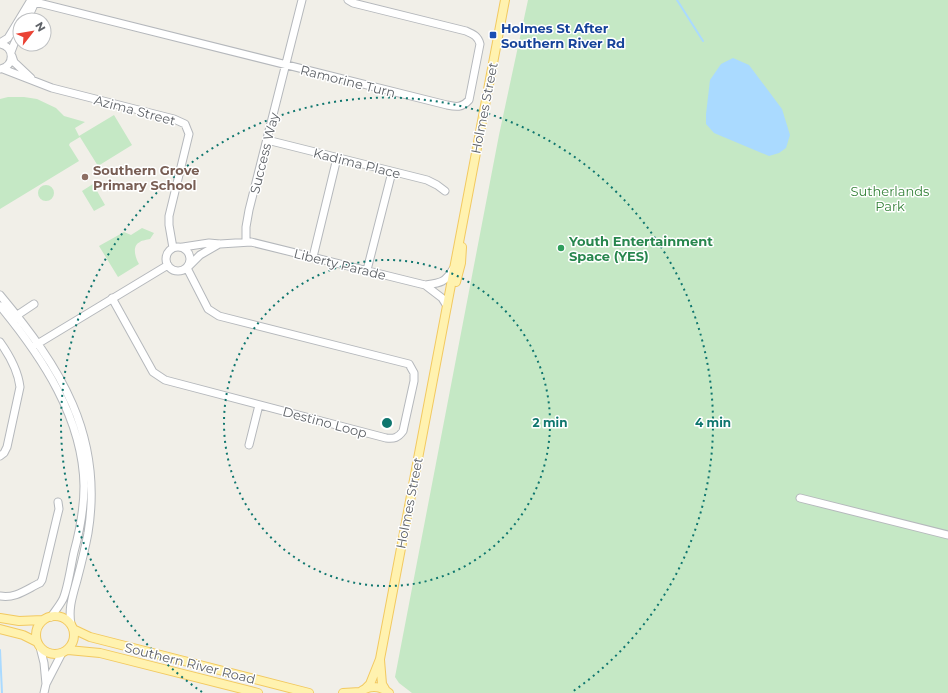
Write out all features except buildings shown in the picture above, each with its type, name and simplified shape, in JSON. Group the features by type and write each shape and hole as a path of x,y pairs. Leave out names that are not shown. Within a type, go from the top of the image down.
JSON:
{"main road":[{"name":"Holmes Street","path":"361,691 370,684 380,659 505,0"},
{"name":"Holmes Street","path":"440,347 448,325 461,262 465,216"},
{"path":"0,618 19,621 62,618 72,626 74,638 71,646 65,652 56,655 44,651 38,644 23,635 0,628"},
{"path":"38,644 36,637 38,628 47,618"},
{"name":"Southern River Road","path":"72,626 86,635 105,641 309,693"},
{"name":"Southern River Road","path":"65,652 100,653 258,693"},
{"name":"Holmes Street","path":"380,659 382,684 387,691"},
{"path":"343,693 361,691 371,687 378,687 387,691"}],"street":[{"name":"Success Way","path":"246,242 246,227 249,210 302,0"},
{"name":"Ramorine Turn","path":"34,1 447,105 459,107 469,100 480,44 478,38 474,34 348,0"},
{"path":"29,12 34,1"},
{"path":"0,43 8,38 34,1"},
{"path":"0,43 6,46 12,54 14,62 32,80"},
{"path":"2,69 10,64 12,54"},
{"path":"2,69 32,80"},
{"name":"Azima Street","path":"32,80 52,88 174,119 185,124 188,134 168,225 173,248"},
{"name":"Kadima Place","path":"267,140 427,180 445,191"},
{"path":"313,257 337,158"},
{"path":"367,270 392,172"},
{"name":"Liberty Parade","path":"183,247 210,243 256,243 424,285 443,281 453,269"},
{"name":"Liberty Parade","path":"188,267 200,255 220,244"},
{"path":"183,247 190,254 191,260 188,267 180,271 170,268 166,257 167,253 173,248 183,247"},
{"path":"34,346 168,265"},
{"name":"Destino Loop","path":"112,298 154,372 165,380 386,438 396,438 404,431 414,373 409,364 219,316 208,309 188,267"},
{"path":"424,285 442,298 447,306"},
{"path":"0,295 34,346 66,387 82,428 92,480 88,533 69,610 72,626"},
{"path":"14,317 34,304"},
{"path":"0,306 14,317"},
{"path":"0,342 8,354 19,377 20,386 7,446 4,453 0,456"},
{"path":"34,346 66,407 74,427 83,471 83,506 80,527 63,598 47,618"},
{"path":"249,445 259,405"},
{"path":"800,498 948,535"},
{"path":"0,596 8,598 15,596 40,583 42,580 58,517 58,502"},
{"path":"38,644 44,663 46,684 44,693"},
{"path":"46,684 65,652"}],"green space":[{"name":"Sutherlands Park","path":"528,0 948,0 948,693 412,693 399,683 395,677 499,135"},
{"path":"8,97 37,99 56,108 64,116 85,122 75,128 79,136 114,115 132,145 98,166 80,137 69,145 79,161 0,209 0,99"},
{"path":"93,184 105,205 94,211 82,191"},
{"path":"46,185 52,187 54,193 52,199 46,201 40,199 38,193 40,187"},
{"path":"142,228 154,233 150,239 141,241 136,246 136,256 139,264 118,277 99,246 124,232 131,235"}],"water":[{"path":"733,58 749,65 782,109 790,135 786,148 779,153 769,156 714,133 706,124 710,80 721,64"}],"waterway":[{"path":"677,0 703,41"},
{"path":"0,650 2,693"}],"place":[{"name":"Holmes St After Southern River Rd","path":"493,35"},
{"name":"Southern Grove Primary School","path":"85,177"},
{"name":"Youth Entertainment Space (YES)","path":"561,248"}]}
